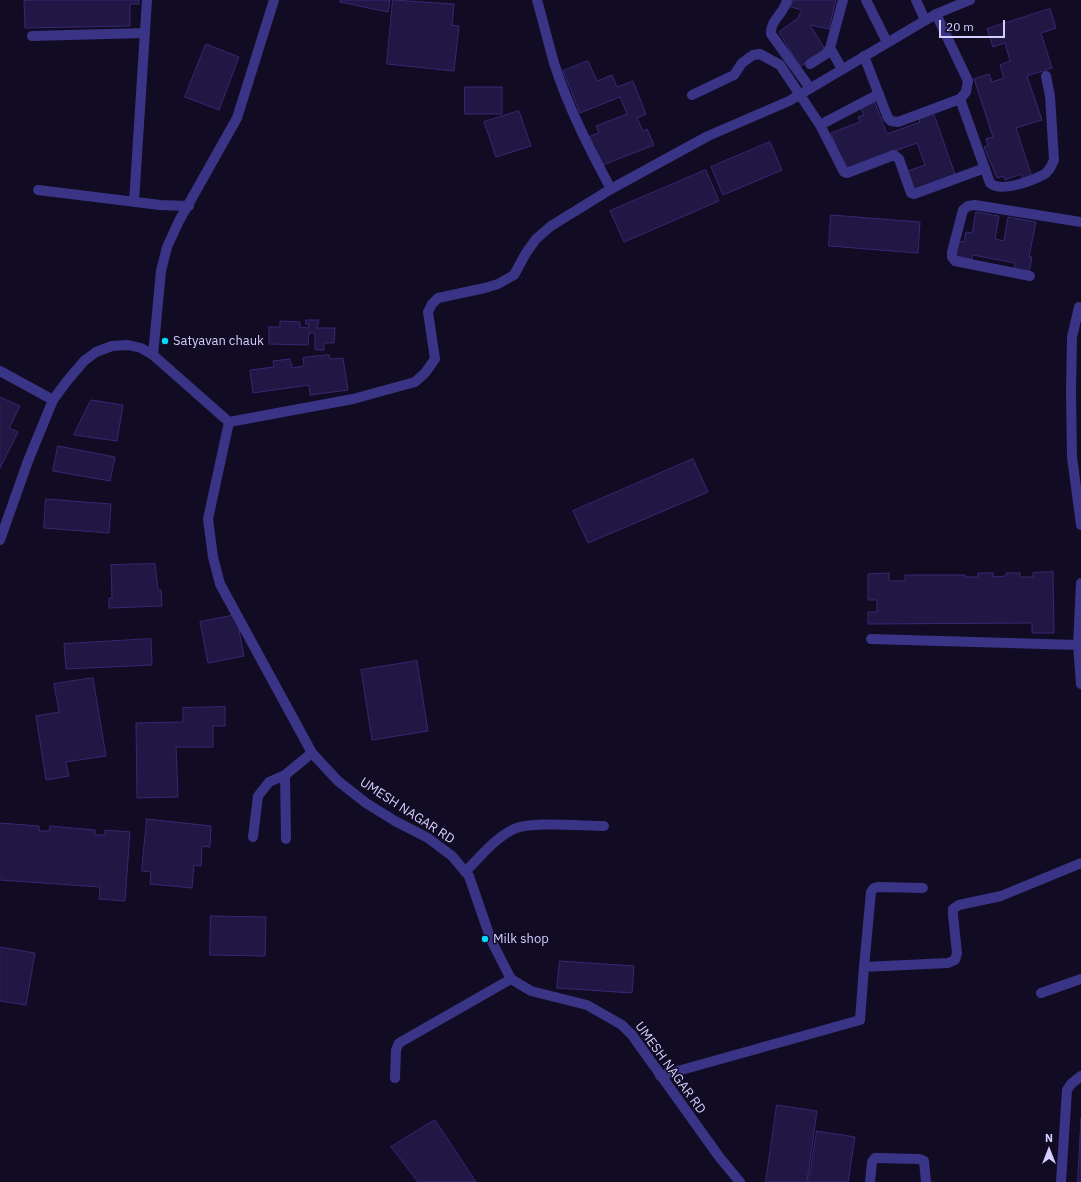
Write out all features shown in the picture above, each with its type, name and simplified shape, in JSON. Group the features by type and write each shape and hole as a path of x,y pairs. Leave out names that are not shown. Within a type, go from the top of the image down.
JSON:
{"street":[{"path":"134,202 147,0"},
{"path":"153,355 161,271 170,241 179,221 189,206 237,118 274,0"},
{"path":"537,0 554,64 574,115 588,147 612,189"},
{"path":"787,0 784,9 772,23 771,34 810,88"},
{"path":"810,64 826,54 830,48 843,0"},
{"path":"866,0 887,42"},
{"path":"916,0 925,20"},
{"path":"0,540 28,461 53,400 84,361 96,352 112,346 128,345 141,348 153,355 229,422 353,399 415,382 425,373 435,359 428,312 432,304 438,298 498,284 514,275 536,238 551,226 612,189 708,136 789,101 925,20 970,0"},
{"path":"864,56 888,118 894,122 960,99 966,92 968,81 936,14"},
{"path":"32,36 145,33"},
{"path":"830,48 842,69"},
{"path":"692,95 734,75 742,63 753,55 760,54 780,65 820,125 844,172 847,173 894,156 899,159 912,194 985,168"},
{"path":"960,99 990,183 999,188 1005,188 1044,175 1050,169 1054,160 1050,96 1046,76"},
{"path":"820,125 879,94"},
{"path":"38,190 134,202 189,206"},
{"path":"1030,276 955,261 952,258 952,252 963,210 968,206 975,205 1081,222"},
{"path":"1080,306 1072,336 1071,391 1072,457 1081,525"},
{"path":"0,371 53,400"},
{"name":"UMESH NAGAR RD","path":"229,422 208,519 213,557 220,584 312,753 338,781 366,803 395,821 428,838 452,856 469,876 491,940 511,980 531,991 587,1005 622,1025 632,1035 720,1158 740,1182"},
{"path":"1081,583 1078,645 1081,684"},
{"path":"871,638 1078,645"},
{"path":"253,837 258,796 269,782 285,775 312,753"},
{"path":"285,775 286,839"},
{"path":"465,872 504,835 516,828 534,825 604,826"},
{"path":"864,967 948,963 955,960 957,952 953,909 958,905 1001,896 1081,863"},
{"path":"660,1076 860,1020 871,892 874,888 878,887 923,888"},
{"path":"1041,993 1081,979"},
{"path":"395,1078 396,1050 399,1043 511,980"},
{"path":"1061,1182 1067,1090 1071,1084 1081,1076"},
{"path":"870,1182 872,1162 875,1158 878,1158 919,1159 924,1161 926,1182"}],"building":[{"path":"139,0 139,4 130,4 130,26 25,28 24,1"},
{"path":"341,0 390,0 388,12 340,2"},
{"path":"393,0 454,4 452,25 459,26 454,71 387,64"},
{"path":"793,0 836,0 829,29 810,25 825,49 800,67 779,32 797,19 802,10 791,7"},
{"path":"1050,9 1056,28 1041,33 1052,68 1027,76 1042,120 1016,128 1032,177 1023,180 1021,174 1005,180 1004,176 997,178 984,147 988,146 986,139 993,137 974,79 989,74 992,82 1004,78 1000,65 1010,61 1005,43 993,47 987,29"},
{"path":"206,44 239,57 219,110 185,97"},
{"path":"588,61 597,81 612,75 617,87 633,81 646,114 637,118 643,131 647,129 654,145 600,166 588,137 599,133 596,126 627,114 620,97 580,113 563,71"},
{"path":"465,87 502,87 502,114 465,114"},
{"path":"874,100 887,134 920,122 918,117 933,112 956,177 913,193 905,172 925,165 917,143 845,169 831,133 860,122 858,117 864,115 860,106"},
{"path":"519,111 531,146 496,157 484,122"},
{"path":"770,142 782,170 723,195 711,167"},
{"path":"706,170 719,201 624,242 610,211"},
{"path":"976,212 999,216 995,239 1004,241 1008,217 1036,222 1029,257 1032,257 1029,273 1014,270 1015,263 973,255 972,259 955,256 958,241 964,242 966,232 972,233"},
{"path":"831,215 920,222 918,253 829,246"},
{"path":"306,320 319,320 317,328 335,328 334,343 324,343 324,350 315,350 315,333 309,333 308,345 269,344 269,327 280,327 280,321 300,322 300,327 309,328 309,324 306,324"},
{"path":"329,355 330,359 343,358 348,390 310,395 309,385 253,393 250,370 274,367 273,361 290,359 292,368 304,366 303,358"},
{"path":"0,397 20,406 9,428 18,432 0,468"},
{"path":"91,400 123,405 117,441 74,435"},
{"path":"58,446 115,457 110,481 53,471"},
{"path":"693,459 708,492 588,543 573,511"},
{"path":"46,499 111,504 109,533 44,528"},
{"path":"155,564 158,590 161,590 162,606 109,608 109,598 112,598 111,565"},
{"path":"1053,572 1054,633 1032,633 1032,623 868,624 868,612 877,612 877,600 868,600 868,574 889,573 889,581 905,581 905,575 965,575 965,577 978,577 978,573 993,573 993,577 1006,576 1006,573 1020,573 1020,577 1033,577 1033,573"},
{"path":"236,615 244,656 208,663 200,622"},
{"path":"151,639 152,665 66,669 64,644"},
{"path":"417,661 428,731 372,740 361,670"},
{"path":"93,678 106,756 66,762 69,776 46,780 36,716 59,712 54,684"},
{"path":"225,707 225,726 213,726 213,747 176,747 178,797 137,798 136,723 183,722 183,708"},
{"path":"147,819 211,826 210,847 202,846 201,866 194,865 192,888 150,884 151,872 142,871"},
{"path":"0,823 39,826 39,831 49,831 50,826 95,830 95,835 105,835 105,830 130,832 125,901 99,899 100,887 0,880"},
{"path":"211,916 266,917 265,956 210,955"},
{"path":"0,947 35,953 26,1005 0,1001"},
{"path":"560,961 634,966 632,993 557,988"},
{"path":"777,1105 817,1111 807,1182 766,1182"},
{"path":"1081,1118 1081,1182 1078,1182"},
{"path":"435,1120 476,1182 418,1182 391,1147"},
{"path":"817,1131 855,1137 848,1182 809,1182"}],"place":[{"name":"Satyavan chauk","path":"165,341"},
{"name":"Milk shop","path":"485,939"}]}
